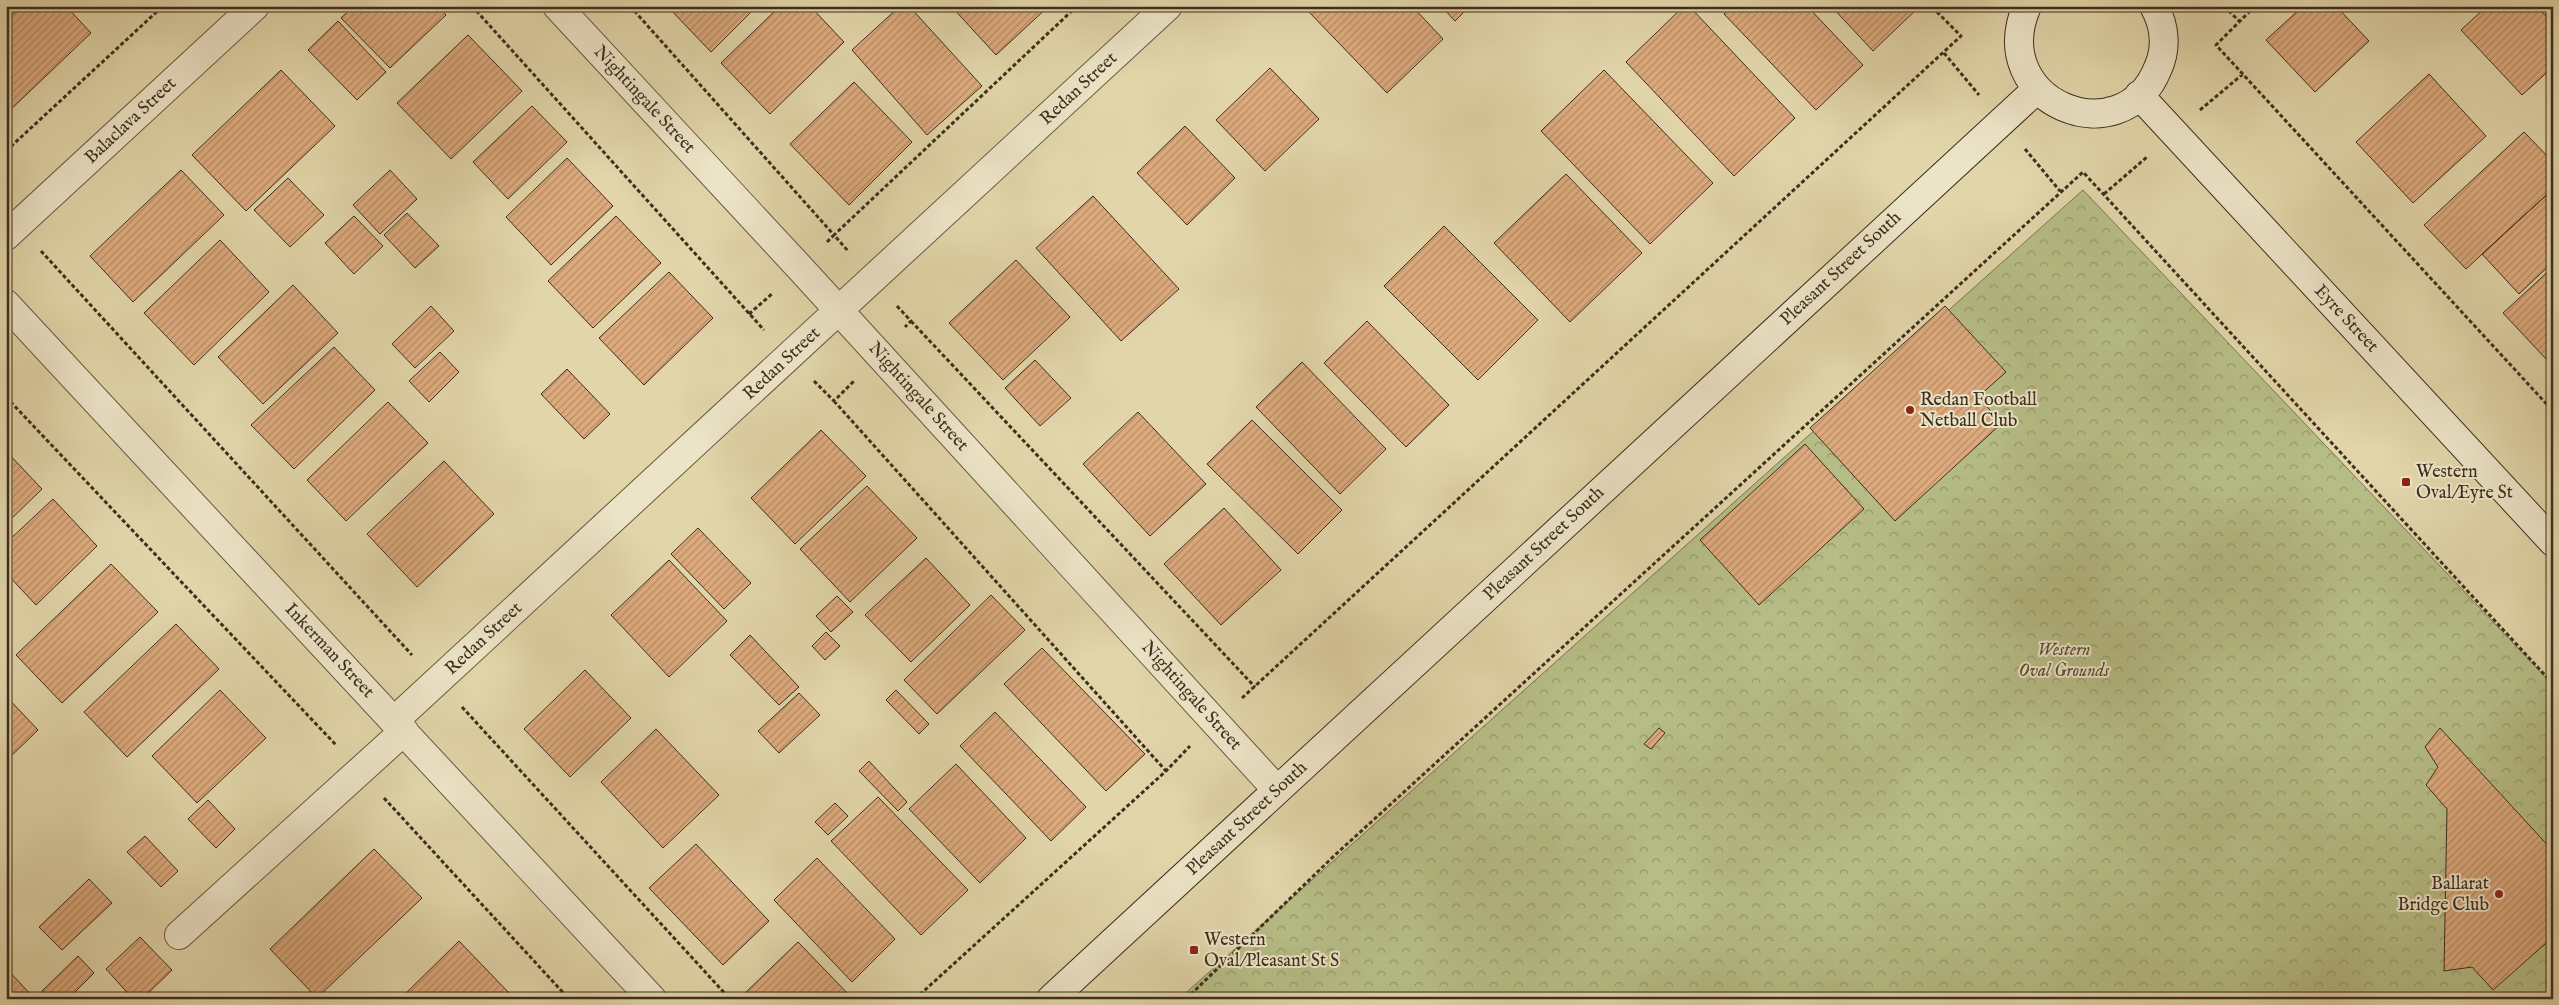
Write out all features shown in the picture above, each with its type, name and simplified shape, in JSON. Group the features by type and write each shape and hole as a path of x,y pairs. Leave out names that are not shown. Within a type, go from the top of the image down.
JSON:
{"street":[{"name":"Balaclava Street","path":"6,236 255,6"},
{"name":"Nightingale Street","path":"557,6 1277,790"},
{"name":"Redan Street","path":"179,935 360,771 437,682 1168,6"},
{"path":"2027,6 2020,25 2018,45 2026,73 2036,89 2059,106 2087,113 2115,110 2140,95 2156,73 2162,55 2162,28 2154,6"},
{"name":"Pleasant Street South","path":"1051,999 2036,89"},
{"name":"Eyre Street","path":"2140,95 2553,542"},
{"name":"Inkerman Street","path":"6,304 652,999"}],"path":[{"path":"6,151 162,6"},
{"path":"472,6 750,314"},
{"path":"630,6 834,235 1077,6"},
{"path":"2224,6 2239,21"},
{"path":"2255,6 2216,45 2553,411"},
{"path":"915,999 1166,771 1214,721 1255,687 1961,36 1933,7"},
{"path":"1186,999 1342,848 2083,172 2553,684"},
{"path":"60,272 730,999"},
{"path":"910,321 1255,687"},
{"path":"6,397 360,771 569,999"},
{"path":"834,401 1166,771"}],"green space":[{"name":"Western Oval Grounds","path":"2083,190 2553,685 2553,999 1179,999"}],"building":[{"path":"22,6 66,6 91,33 6,114 6,21"},
{"path":"354,6 438,6 446,15 390,68 341,18"},
{"path":"667,6 757,6 711,52"},
{"path":"780,6 810,6 844,42 770,114 721,63"},
{"path":"900,6 909,6 982,86 927,135 852,50"},
{"path":"951,6 1049,6 996,55"},
{"path":"1315,6 1412,6 1443,39 1387,93 1309,12"},
{"path":"1441,6 1470,6 1455,21"},
{"path":"1684,6 1689,6 1795,118 1734,176 1626,62"},
{"path":"1732,6 1807,6 1863,65 1816,110 1724,14"},
{"path":"1831,6 1920,6 1873,51"},
{"path":"2303,6 2336,6 2369,41 2315,92 2266,40"},
{"path":"2487,6 2537,6 2553,24 2553,67 2522,95 2461,30"},
{"path":"338,21 386,72 357,100 308,50"},
{"path":"468,35 522,91 451,159 397,103"},
{"path":"1270,68 1319,119 1265,171 1216,120"},
{"path":"281,70 335,126 246,211 192,155"},
{"path":"1604,70 1713,183 1650,244 1541,131"},
{"path":"2429,74 2486,136 2413,203 2356,142"},
{"path":"854,82 912,142 849,205 790,144"},
{"path":"532,106 567,142 508,199 473,162"},
{"path":"1185,126 1235,178 1187,225 1137,173"},
{"path":"2524,132 2553,162 2553,189 2466,269 2424,225"},
{"path":"567,158 613,206 551,265 506,217"},
{"path":"181,170 224,215 133,302 90,256"},
{"path":"390,170 417,199 380,234 353,205"},
{"path":"1566,174 1642,253 1570,322 1494,243"},
{"path":"288,178 324,215 290,247 254,210"},
{"path":"2553,189 2553,262 2519,294 2482,254"},
{"path":"1093,196 1179,289 1121,341 1036,248"},
{"path":"407,213 439,246 415,268 384,235"},
{"path":"354,216 383,246 354,274 325,243"},
{"path":"616,216 661,263 593,328 548,281"},
{"path":"1444,226 1538,320 1478,380 1384,286"},
{"path":"220,240 269,292 194,365 144,313"},
{"path":"1016,260 1070,317 1003,380 949,323"},
{"path":"2553,267 2553,353 2546,359 2503,313"},
{"path":"669,272 713,318 644,385 599,338"},
{"path":"293,285 338,333 263,404 218,357"},
{"path":"431,306 454,331 415,368 392,344"},
{"name":"Redan Football Netball Club","path":"1945,306 2006,372 1978,397 2002,423 1895,521 1810,428"},
{"path":"1367,321 1449,405 1406,447 1324,363"},
{"path":"334,347 375,390 294,469 251,425"},
{"path":"440,352 459,372 429,402 409,381"},
{"path":"1035,360 1071,398 1040,426 1005,388"},
{"path":"1302,362 1386,449 1340,494 1256,407"},
{"path":"567,369 610,414 584,439 541,394"},
{"path":"388,402 428,443 346,521 307,480"},
{"path":"1138,412 1206,484 1150,536 1083,464"},
{"path":"1252,420 1342,510 1298,554 1207,464"},
{"path":"821,430 866,476 795,544 751,498"},
{"path":"1805,444 1864,509 1759,605 1700,540"},
{"path":"6,451 42,489 6,524"},
{"path":"444,461 494,514 417,587 367,534"},
{"path":"867,486 917,538 850,602 800,549"},
{"path":"53,499 97,546 36,605 6,573 6,543"},
{"path":"1224,508 1281,570 1221,625 1164,564"},
{"path":"698,528 751,583 724,609 671,554"},
{"path":"926,558 970,605 911,662 865,615"},
{"path":"669,560 727,621 669,677 611,615"},
{"path":"111,564 158,612 62,703 16,655"},
{"path":"991,595 1025,630 937,714 904,680"},
{"path":"837,596 853,612 831,632 816,616"},
{"path":"176,624 219,669 127,757 84,712"},
{"path":"826,632 840,646 825,660 812,646"},
{"path":"750,635 799,687 779,705 730,655"},
{"path":"1042,648 1145,754 1106,791 1004,684"},
{"path":"585,670 631,718 570,777 524,729"},
{"path":"220,690 266,738 197,803 152,756"},
{"path":"896,690 929,724 919,734 886,700"},
{"path":"799,693 820,715 779,753 758,731"},
{"path":"6,696 38,730 6,761"},
{"path":"995,712 1086,807 1051,841 960,746"},
{"path":"1659,728 1665,733 1651,749 1644,744"},
{"name":"Ballarat Bridge Club","path":"2440,728 2553,851 2553,937 2493,990 2472,967 2444,971 2447,809 2426,785 2438,767 2425,747"},
{"path":"656,729 719,795 663,848 601,782"},
{"path":"869,761 907,802 898,811 859,771"},
{"path":"956,764 1026,838 980,883 909,809"},
{"path":"878,797 968,890 921,935 831,841"},
{"path":"208,800 235,829 216,848 188,819"},
{"path":"835,803 848,816 828,835 815,822"},
{"path":"145,836 178,871 161,887 127,852"},
{"path":"696,844 769,921 723,965 649,888"},
{"path":"374,849 422,898 317,998 270,949"},
{"path":"817,858 895,939 852,982 774,900"},
{"path":"89,879 112,903 62,950 39,927"},
{"path":"140,937 172,970 142,999 133,999 106,969"},
{"path":"459,941 511,995 508,999 400,999"},
{"path":"798,942 853,999 744,999 742,996"},
{"path":"78,956 94,973 68,999 49,999 42,991"},
{"path":"6,968 35,999 6,999"}],"place":[{"name":"Redan Football Netball Club","path":"1910,410"},
{"name":"Western Oval/Eyre St","path":"2406,482"},
{"name":"Ballarat Bridge Club","path":"2499,894"},
{"name":"Western Oval/Pleasant St S","path":"1194,950"}]}
